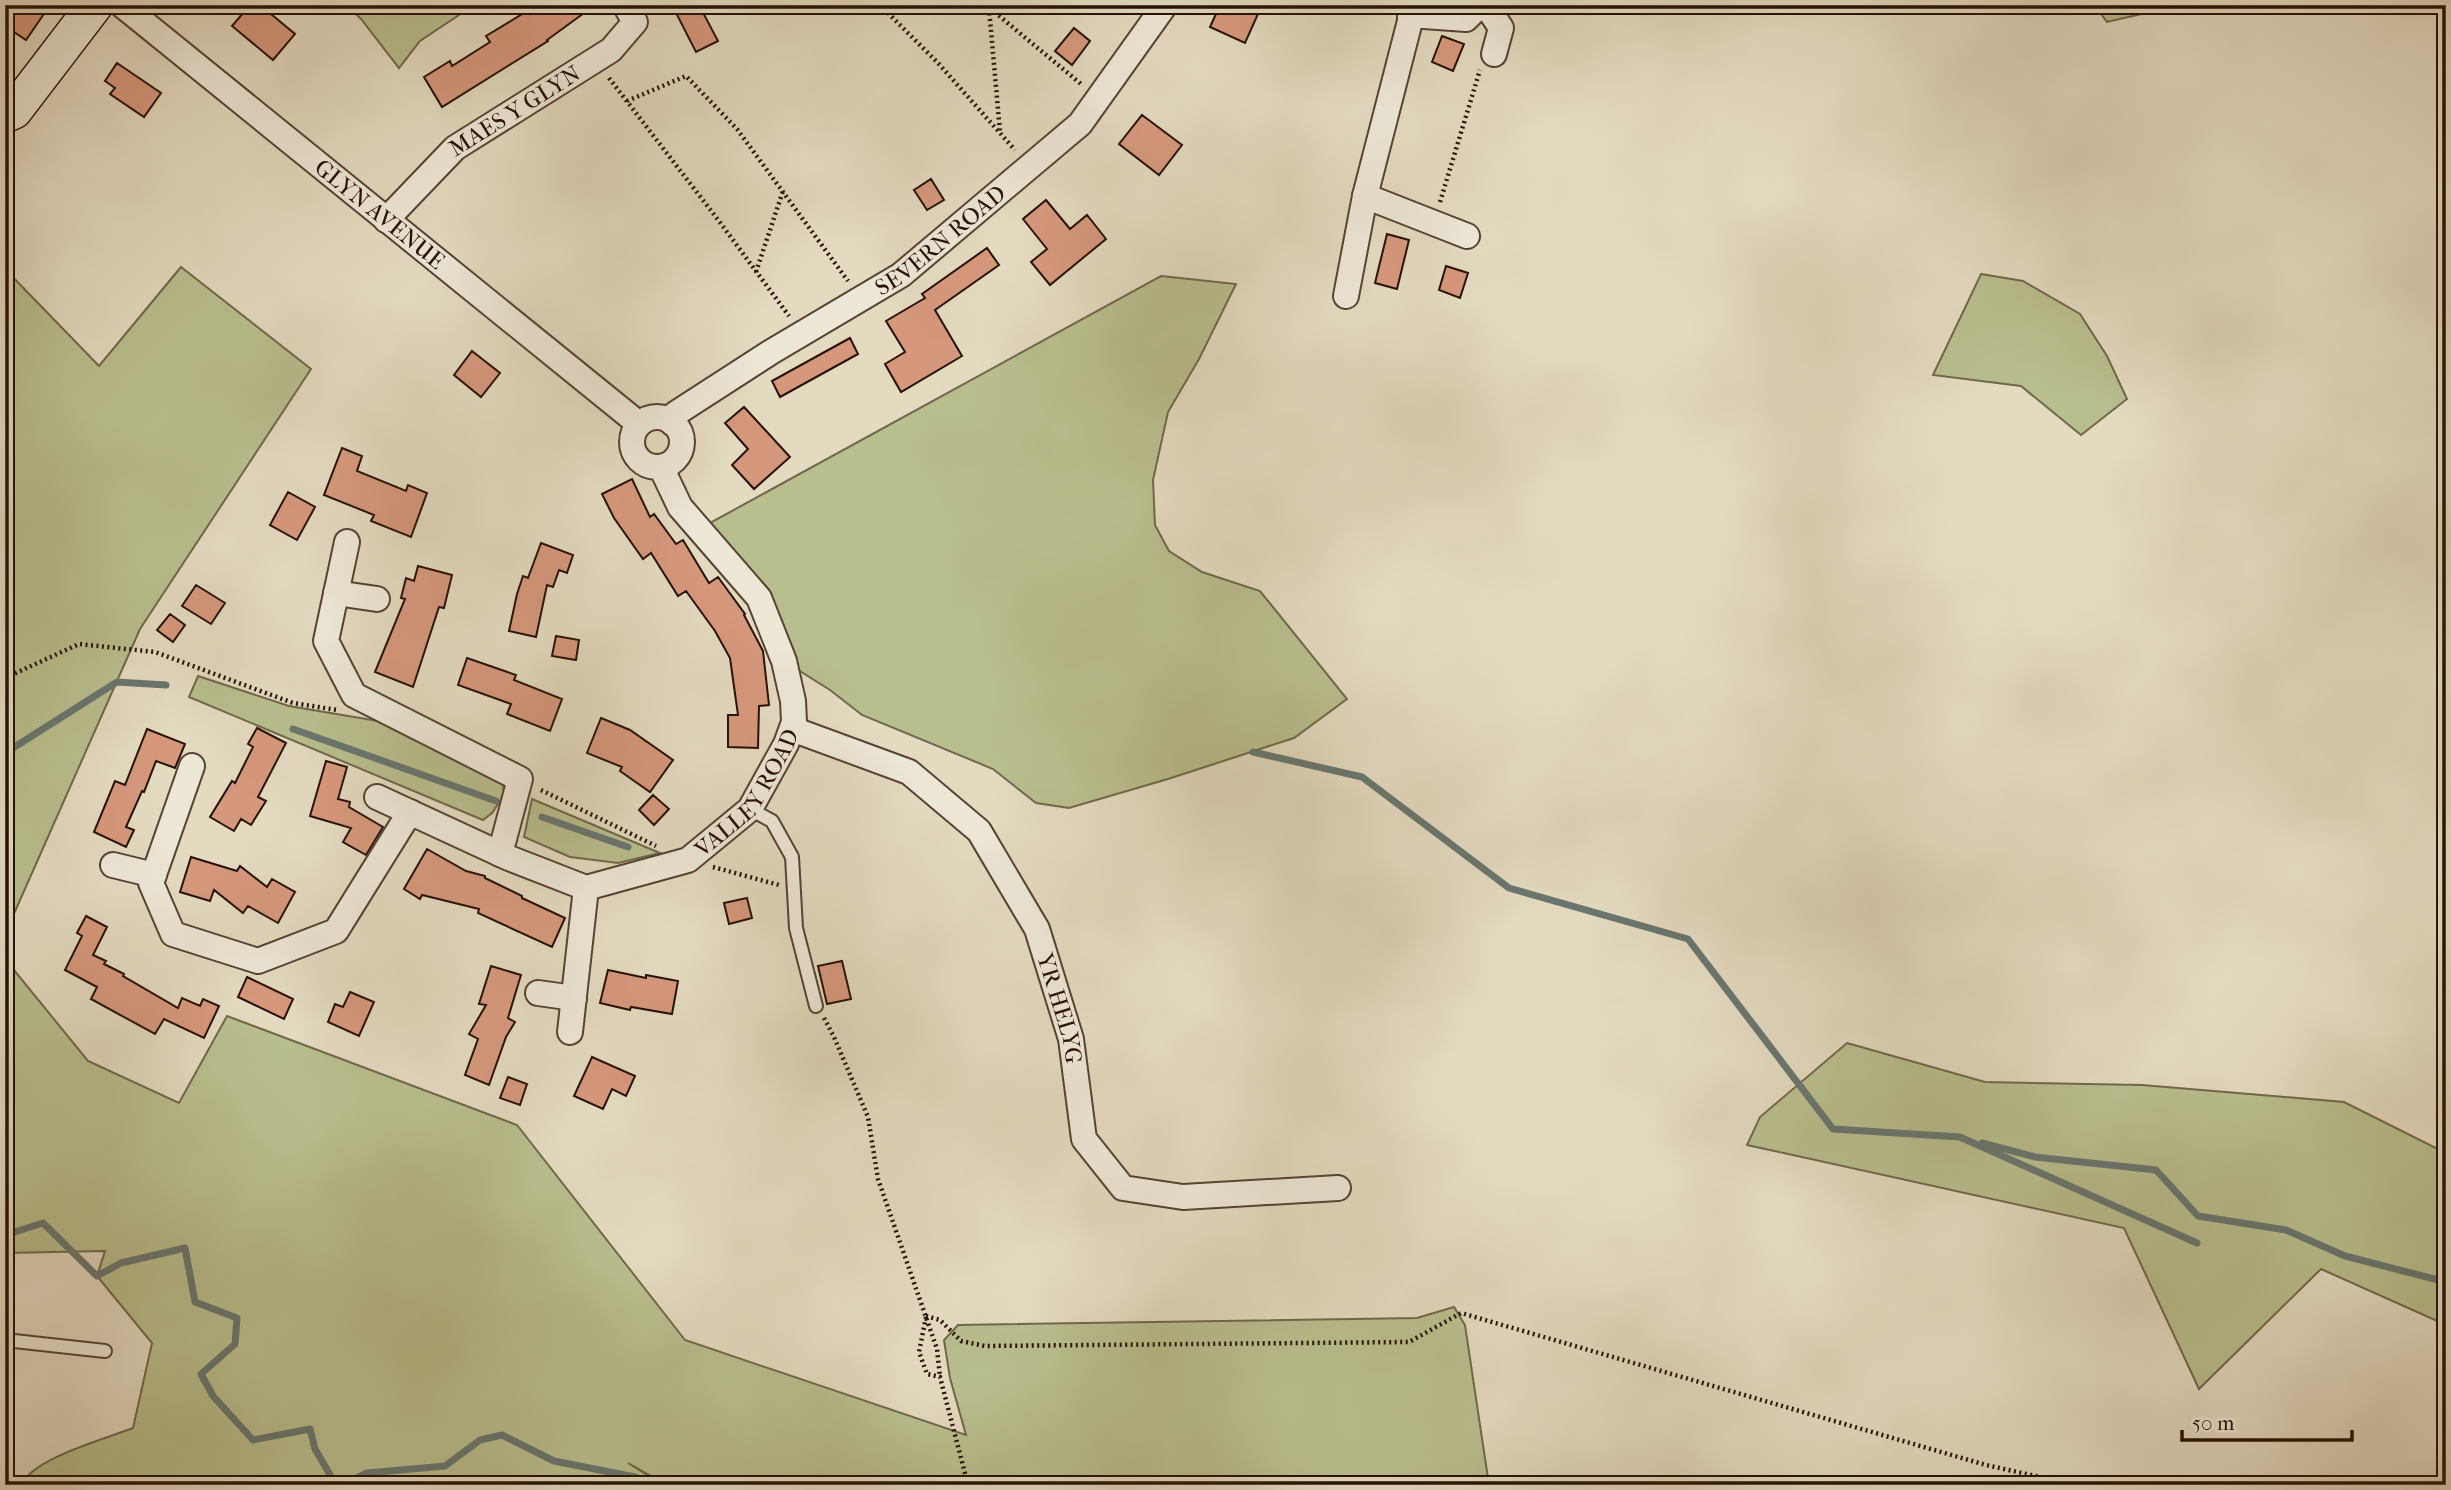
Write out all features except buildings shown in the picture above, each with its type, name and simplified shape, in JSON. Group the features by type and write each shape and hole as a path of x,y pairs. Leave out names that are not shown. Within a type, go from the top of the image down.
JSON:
{"street":[{"path":"5,115 14,111 95,5"},
{"name":"GLYN AVENUE","path":"122,5 639,425"},
{"name":"MAES Y GLYN","path":"386,220 455,148 611,50 635,22 625,5"},
{"name":"SEVERN ROAD","path":"672,422 676,414 901,275 1080,124 1165,5"},
{"path":"1346,296 1365,197 1410,10 1466,19 1480,5"},
{"path":"1486,5 1501,28 1494,54"},
{"path":"1365,197 1467,236"},
{"path":"659,417 672,422 681,436 680,452 661,467 645,465 635,453 632,438 639,425 659,417"},
{"name":"VALLEY ROAD","path":"586,888 688,860 750,809 792,729 793,701 784,661 759,598 680,507 661,467"},
{"path":"347,542 326,641 354,695 520,779 500,854"},
{"path":"336,593 377,600"},
{"name":"YR HELYG","path":"792,729 909,772 979,831 1037,929 1071,1039 1084,1139 1123,1188 1183,1197 1338,1188"},
{"path":"192,766 151,883 173,934 258,961 336,931 410,812"},
{"path":"377,797 500,854 586,888 570,1032"},
{"path":"113,865 154,875"},
{"path":"538,993 573,998"}],"lane":[{"path":"750,809 772,821 792,858 796,928 816,1006"},
{"path":"5,1340 105,1350"}],"path":[{"path":"880,5 938,62 1030,166"},
{"path":"987,6 1000,133"},
{"path":"987,6 1098,99"},
{"path":"1433,223 1485,54 1494,54"},
{"path":"595,60 802,334"},
{"path":"627,101 686,76 737,129 861,299"},
{"path":"757,272 783,190"},
{"path":"5,678 79,644 155,652 293,703 348,711"},
{"path":"520,779 688,860 793,889"},
{"path":"816,1006 834,1037 868,1117 877,1179 937,1349 940,1377 968,1485"},
{"path":"926,1316 940,1320 961,1341 999,1346 1409,1342 1461,1313 1986,1465 2077,1485"},
{"path":"926,1316 919,1352 927,1374 940,1377"}],"green space":[{"path":"346,5 474,5 420,41 399,68 361,19"},
{"path":"2094,5 2181,5 2107,22"},
{"path":"181,267 311,369 140,629 5,934 5,269 99,366"},
{"path":"1981,274 2023,281 2080,314 2107,356 2127,399 2081,435 2021,386 1933,375"},
{"path":"1161,276 1236,284 1199,359 1168,412 1153,480 1155,525 1169,551 1202,572 1260,591 1347,699 1294,738 1069,808 1036,803 993,769 862,715 830,690 784,661 759,598 699,529"},
{"path":"198,676 289,706 390,723 503,780 504,795 492,813 483,820 189,697"},
{"path":"532,799 660,853 618,863 570,857 524,837"},
{"path":"5,959 88,1061 179,1103 227,1016 517,1125 685,1340 966,1435 950,1378 944,1340 958,1325 1417,1318 1454,1307 1465,1325 1489,1485 667,1485 628,1463 663,1485 22,1485 28,1475 54,1458 133,1428 152,1343 97,1276 105,1251 5,1253"},
{"path":"1847,1043 1985,1082 2142,1085 2344,1102 2446,1153 2446,1325 2321,1269 2199,1389 2124,1228 1747,1145 1760,1117"}],"waterway":[{"path":"5,753 117,682 166,685"},
{"path":"293,729 496,801"},
{"path":"1253,752 1362,777 1509,888 1688,939 1833,1129 1960,1137 2197,1243"},
{"path":"542,817 628,847"},
{"path":"1982,1143 2035,1157 2156,1170 2198,1216 2286,1230 2345,1256 2446,1282"},
{"path":"5,1235 43,1223 97,1276 121,1263 185,1248 195,1302 237,1318 235,1344 201,1374 213,1396 253,1440 310,1429 315,1449 336,1485"},
{"path":"343,1485 367,1473 445,1466 480,1440 502,1435 554,1461 635,1477 655,1485"}]}
